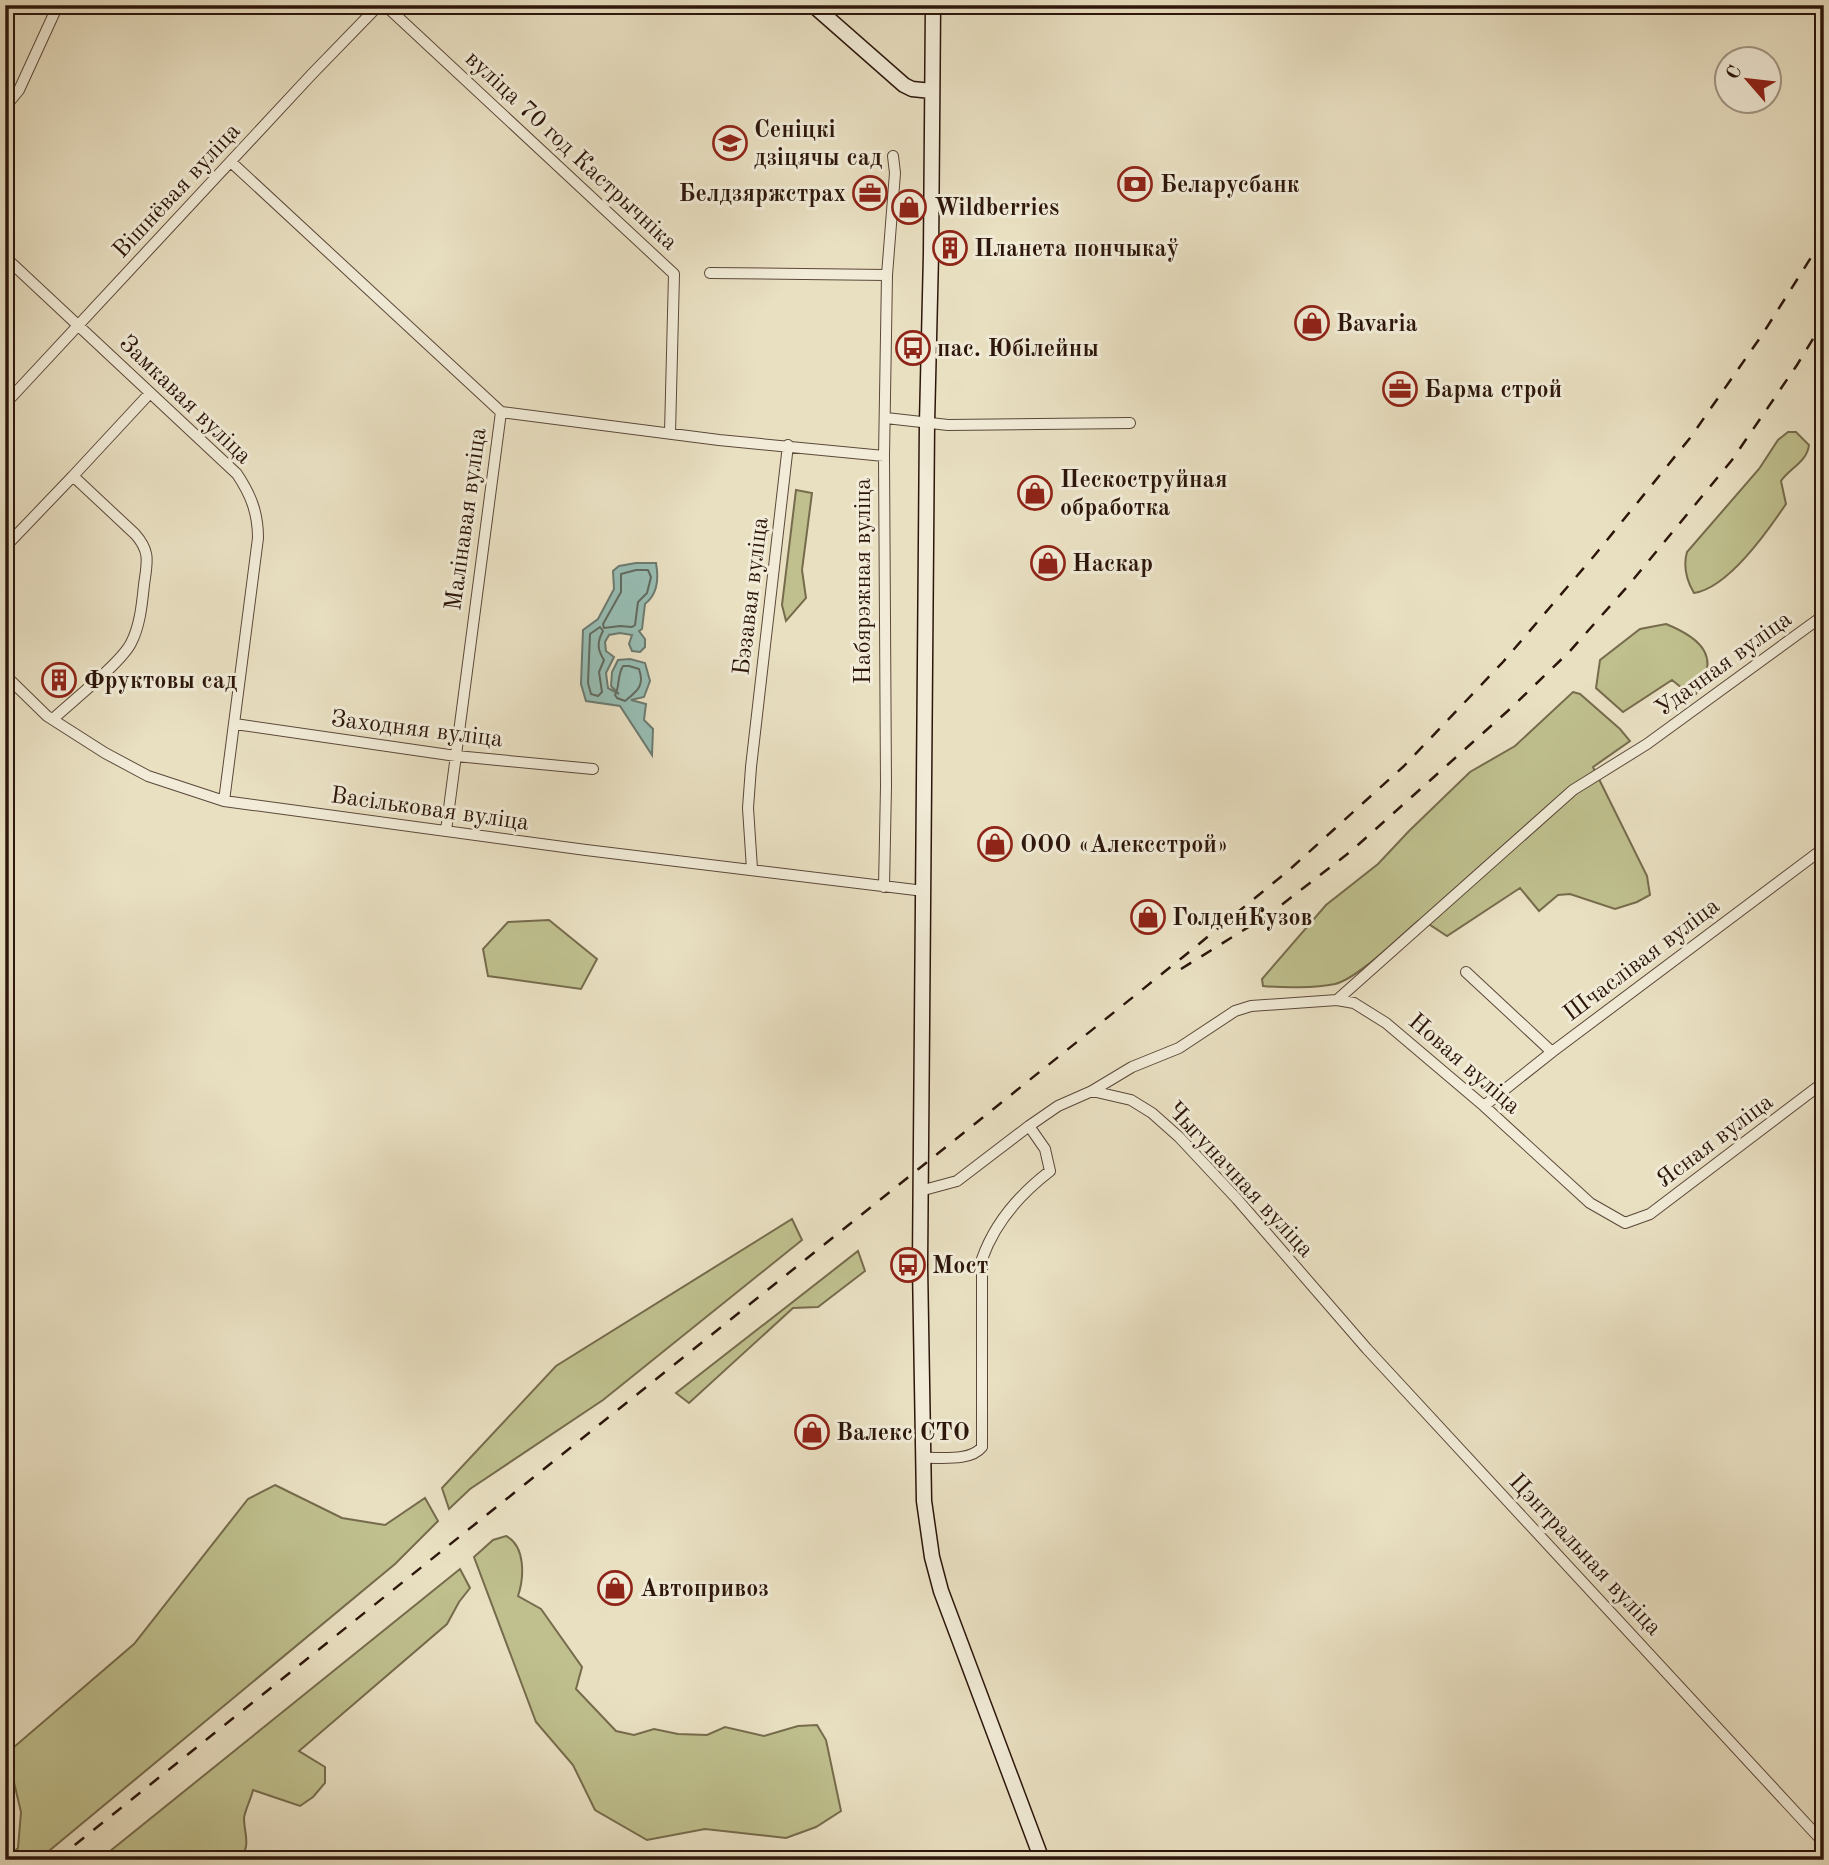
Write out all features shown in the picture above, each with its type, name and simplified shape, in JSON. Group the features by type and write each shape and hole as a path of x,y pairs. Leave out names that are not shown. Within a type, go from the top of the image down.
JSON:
{"street":[{"path":"5,107 19,90 58,5"},
{"name":"Вішнёвая вуліца","path":"5,404 379,5"},
{"name":"вуліца 70 год Кастрычніка","path":"385,5 674,274 670,433"},
{"path":"813,5 898,80 912,89 932,91"},
{"path":"933,5 920,1191 922,1458 927,1532 941,1591 1042,1860"},
{"name":"Набярэжная вуліца","path":"884,887 884,456 887,275 895,173 893,156"},
{"name":"Малінавая вуліца","path":"231,162 501,412 446,831"},
{"name":"Замкавая вуліца","path":"5,257 237,474 255,505 258,538 225,801"},
{"path":"710,273 887,275"},
{"path":"5,547 150,393"},
{"path":"501,412 884,456"},
{"path":"886,418 964,424 1130,423"},
{"name":"Бэзавая вуліца","path":"752,869 748,808 751,767 788,446"},
{"path":"53,719 131,645 143,600 147,554 144,544 135,534 74,476"},
{"name":"Удачная вуліца","path":"1337,1000 1573,790 1647,744 1824,615"},
{"name":"Васільковая вуліца","path":"5,676 53,719 105,753 148,776 225,801 925,891"},
{"name":"Заходняя вуліца","path":"235,724 456,756 593,769"},
{"name":"Шчаслівая вуліца","path":"1484,1106 1824,848"},
{"path":"1466,972 1552,1052"},
{"name":"Новая вуліца","path":"1092,1091 1132,1067 1179,1048 1235,1012 1251,1006 1337,1000 1354,1003 1386,1023 1484,1106 1590,1203 1625,1223"},
{"name":"Ясная вуліца","path":"1625,1223 1650,1214 1824,1082"},
{"path":"920,1191 957,1181 1058,1106 1092,1091"},
{"name":"Чыгуначная вуліца","path":"1092,1091 1132,1100 1152,1113 1179,1137 1237,1199 1317,1293"},
{"path":"922,1458 968,1456 976,1454 982,1447 982,1259 994,1232 1013,1204 1050,1171 1045,1149 1029,1126"},
{"name":"Цэнтральная вуліца","path":"1317,1293 1824,1843"}],"green space":[{"path":"1788,432 1796,432 1809,445 1802,460 1781,481 1786,504 1758,543 1733,570 1707,589 1694,593 1686,573 1687,552 1759,469 1778,440"},
{"path":"796,490 812,493 802,570 806,598 786,621 782,605"},
{"path":"1666,624 1690,636 1704,651 1707,670 1703,681 1696,694 1688,693 1672,680 1623,712 1596,688 1600,660 1640,629"},
{"path":"1573,692 1580,694 1630,741 1593,767 1647,876 1650,895 1615,909 1570,894 1558,895 1539,911 1520,888 1447,936 1427,923 1418,921 1366,966 1344,981 1318,986 1263,986 1262,979 1326,905 1378,864 1470,772 1515,746"},
{"path":"549,920 597,959 581,989 488,976 483,949 508,922"},
{"path":"792,1219 802,1240 603,1400 470,1489 449,1509 442,1488 556,1366"},
{"path":"858,1251 865,1271 818,1307 793,1308 689,1403 676,1393"},
{"path":"275,1485 342,1518 385,1525 425,1498 438,1521 395,1564 38,1860 5,1860 18,1848 21,1812 7,1753 134,1644 248,1499"},
{"path":"506,1536 517,1547 522,1563 518,1596 541,1609 582,1667 576,1689 616,1731 634,1735 654,1729 678,1734 707,1735 725,1727 764,1736 798,1726 817,1725 826,1740 841,1811 816,1827 786,1838 705,1829 647,1840 595,1810 573,1765 536,1722 474,1557 493,1540"},
{"path":"460,1569 470,1588 447,1624 299,1751 325,1767 325,1783 313,1797 300,1806 253,1790 244,1818 246,1843 241,1858 231,1858 223,1852 210,1860 99,1860"}],"water":[{"path":"656,563 657,569 656,586 653,596 645,604 642,629 639,631 645,639 645,647 640,652 632,651 629,644 632,635 609,635 605,642 606,651 614,657 606,673 608,688 619,694 611,686 612,672 618,660 630,659 645,663 650,681 644,697 631,700 646,704 644,720 653,729 652,755 620,706 586,701 581,684 583,630 598,619 614,589 613,571 619,566"}],"railway":[{"path":"56,1860 1183,957 1288,871 1404,766 1503,662 1690,438 1762,335 1824,237"},
{"path":"1181,969 1271,913 1350,852 1511,708 1570,651 1732,460 1824,321"}],"place":[{"name":"Сеніцкі дзіцячы сад","path":"730,143"},
{"name":"Беларусбанк","path":"1135,184"},
{"name":"Белдзяржстрах","path":"870,193"},
{"name":"Wildberries","path":"909,207"},
{"name":"Планета пончыкаў","path":"950,248"},
{"name":"Bavaria","path":"1312,323"},
{"name":"пас. Юбілейны","path":"913,348"},
{"name":"Барма строй","path":"1400,389"},
{"name":"Пескоструйная обработка","path":"1035,493"},
{"name":"Наскар","path":"1048,563"},
{"name":"Фруктовы сад","path":"59,680"},
{"name":"ООО «Алексстрой»","path":"995,844"},
{"name":"ГолденКузов","path":"1148,917"},
{"name":"Мост","path":"908,1265"},
{"name":"Валекс СТО","path":"812,1432"},
{"name":"Автопривоз","path":"615,1588"}]}
